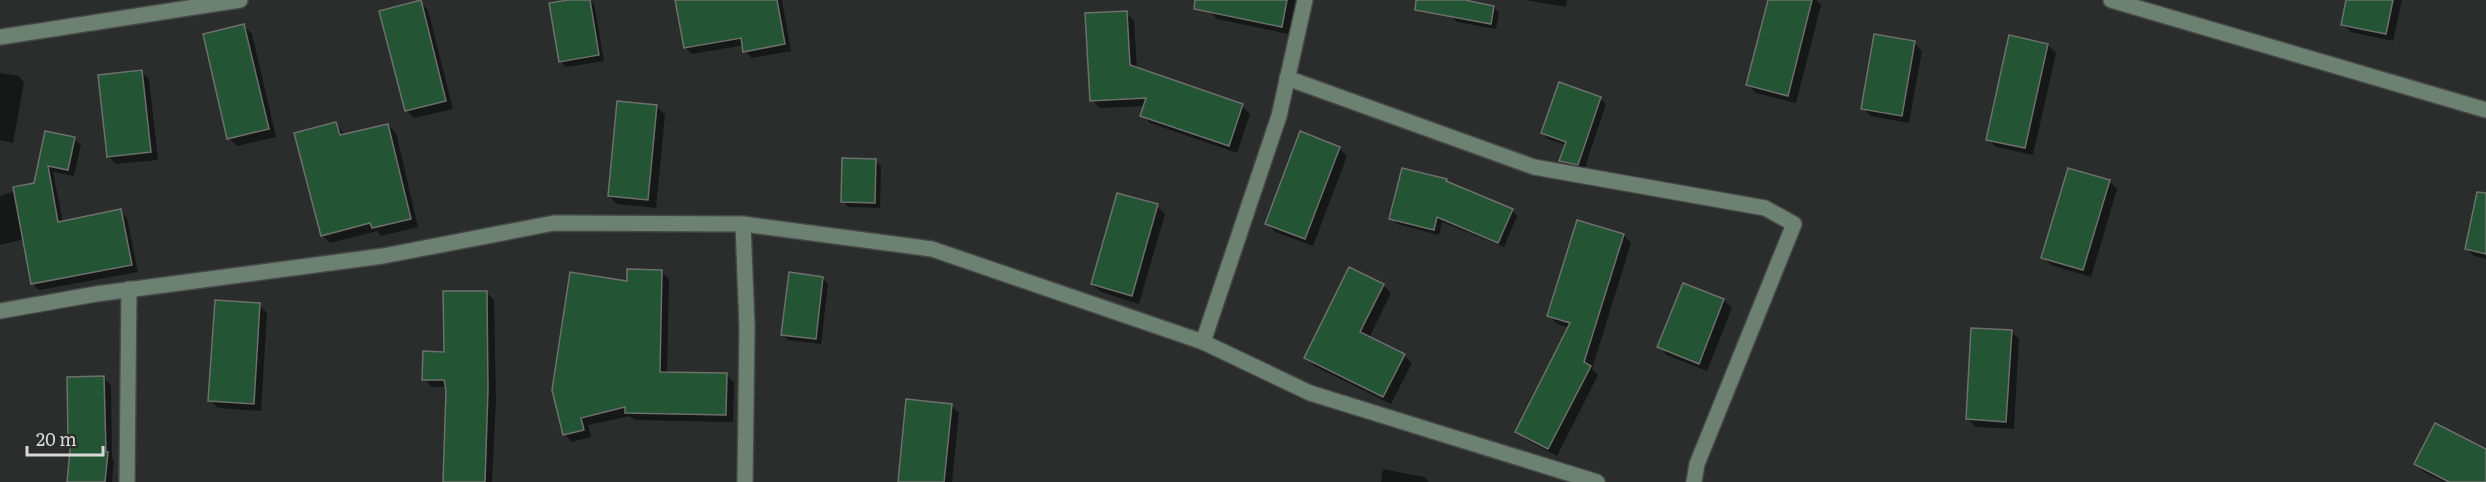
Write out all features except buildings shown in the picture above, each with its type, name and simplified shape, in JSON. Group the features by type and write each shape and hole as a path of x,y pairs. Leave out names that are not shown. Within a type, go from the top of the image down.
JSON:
{"street":[{"path":"0,37 240,0"},
{"path":"1203,342 1278,116 1305,0"},
{"path":"2111,0 2486,110"},
{"path":"1287,78 1534,167 1765,208 1794,224 1697,464 1694,482"},
{"path":"0,311 129,290 383,256 554,223 743,224 932,249 1203,342 1310,393 1597,482"},
{"path":"743,224 747,326 745,482"},
{"path":"127,482 129,290"}]}
